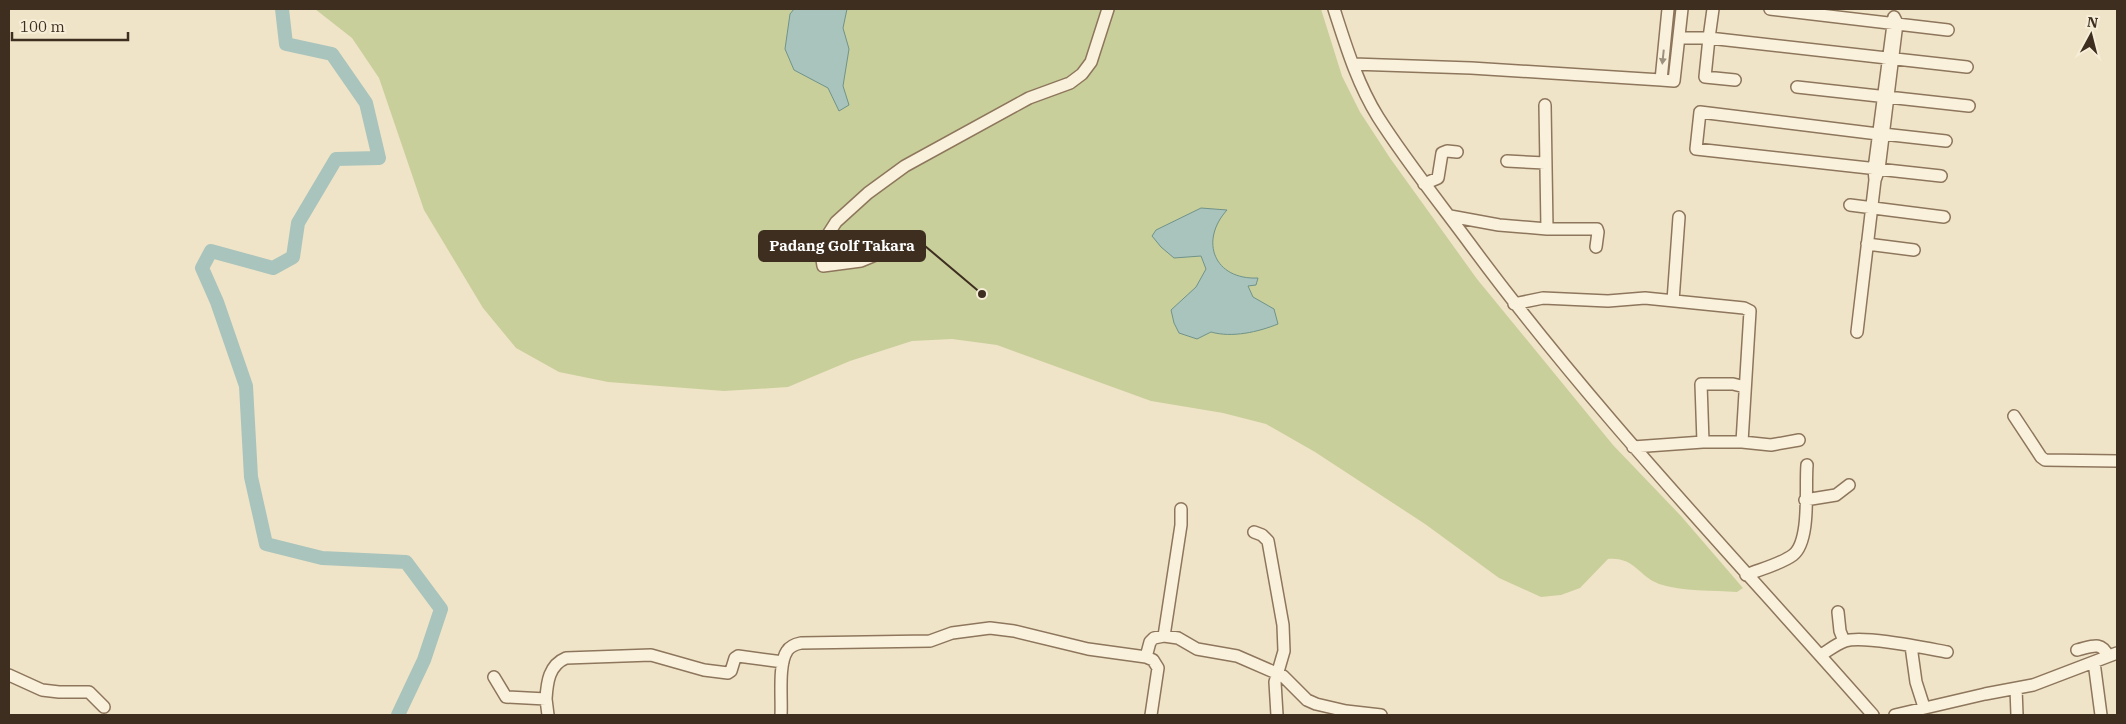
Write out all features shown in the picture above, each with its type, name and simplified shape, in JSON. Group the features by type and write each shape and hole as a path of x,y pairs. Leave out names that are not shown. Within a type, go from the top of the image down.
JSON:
{"street":[{"path":"907,242 861,261 823,266 820,247 836,222 868,193 906,166 1029,98 1070,83 1082,74 1091,62 1108,9"},
{"path":"1334,9 1353,64 1378,116 1424,184 1450,216 1514,304 1633,447 1873,715"},
{"path":"1661,80 1668,9"},
{"path":"1353,64 1471,68 1674,81 1682,9"},
{"path":"1713,9 1705,77 1736,80"},
{"path":"1770,9 1894,18 1948,30"},
{"path":"1857,332 1894,18"},
{"path":"1679,38 1709,38 1967,67"},
{"path":"1797,86 1969,106"},
{"path":"1545,105 1544,163 1547,229"},
{"path":"1941,176 1876,173 1696,149 1700,112 1946,141"},
{"path":"1424,184 1438,178 1442,153 1446,151 1457,152"},
{"path":"1507,160 1544,163"},
{"path":"1850,205 1944,216"},
{"path":"1450,216 1500,225 1547,229 1597,229 1596,247"},
{"path":"1673,301 1679,217"},
{"path":"1867,244 1914,250"},
{"path":"1514,304 1543,298 1608,302 1645,298 1744,308 1750,311 1742,442"},
{"path":"1703,442 1701,384 1733,384 1745,387"},
{"path":"2014,416 2041,457 2045,460 2117,461"},
{"path":"1633,447 1703,442 1742,442 1771,445 1799,440"},
{"path":"1746,575 1792,556 1799,549 1806,523 1807,465"},
{"path":"1805,500 1836,495 1849,485"},
{"path":"1164,636 1181,525 1181,508"},
{"path":"1254,532 1266,538 1269,544 1283,625 1284,651 1275,682 1276,715"},
{"path":"1838,612 1840,631 1844,642"},
{"path":"781,715 783,662 787,650 801,642 930,641 952,633 990,628 1014,630 1088,649 1146,657 1153,660 1158,668 1151,715"},
{"path":"1146,657 1150,642 1154,638 1164,636 1178,638 1202,651 1237,656 1289,679 1307,700 1316,704 1346,711 1381,715"},
{"path":"1821,655 1844,642 1863,640 1947,652"},
{"path":"2077,650 2100,645 2113,654"},
{"path":"1911,646 1916,682 1924,708"},
{"path":"1895,715 2033,684 2113,654"},
{"path":"548,715 546,699 547,681 556,665 566,658 650,655 704,670 728,673 731,671 735,658 738,656 783,662"},
{"path":"2094,662 2100,715"},
{"path":"9,675 42,690 89,692 104,707"},
{"path":"494,677 506,697 546,699"},
{"path":"2016,688 2017,715"}],"green space":[{"path":"315,9 1321,9 1342,76 1360,112 1390,158 1477,279 1613,445 1681,516 1743,588 1737,592 1688,590 1668,587 1652,581 1624,561 1608,559 1580,588 1561,595 1541,597 1499,578 1425,524 1315,452 1266,424 1223,413 1151,401 997,345 952,339 912,341 850,361 788,387 724,391 608,382 559,372 516,348 483,308 424,210 379,78 352,38"}],"water":[{"path":"794,9 847,9 843,28 849,49 843,86 849,105 839,111 828,88 794,70 785,49 790,14"},
{"path":"1201,208 1227,210 1218,222 1214,234 1213,246 1216,256 1221,266 1231,273 1243,277 1258,278 1256,285 1248,286 1253,297 1274,309 1278,324 1245,333 1219,334 1211,332 1197,339 1179,333 1171,310 1196,287 1206,269 1201,256 1174,258 1152,236 1156,230"}],"waterway":[{"path":"282,9 286,44 332,54 366,103 379,158 336,159 298,223 293,257 273,268 211,251 202,268 217,302 246,386 251,477 266,544 322,558 406,562 441,609 424,660 398,715"}],"place":[{"name":"Padang Golf Takara","path":"982,294"}]}
